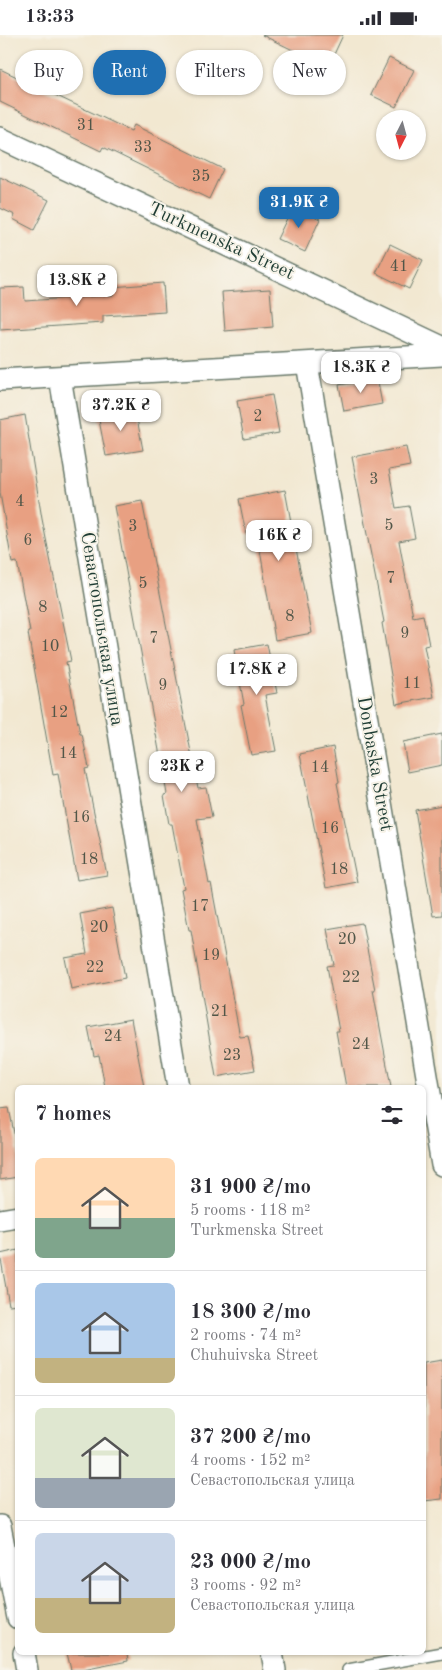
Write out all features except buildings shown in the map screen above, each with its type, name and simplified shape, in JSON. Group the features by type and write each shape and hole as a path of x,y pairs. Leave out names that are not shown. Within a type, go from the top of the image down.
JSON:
{"street":[{"name":"Turkmenska Street","path":"0,138 442,347"},
{"path":"0,380 442,355"},
{"name":"Donbaska Street","path":"307,363 437,1151"},
{"name":"Севастопольская улица","path":"60,377 178,1085"},
{"path":"0,1220 15,1218"},
{"path":"0,1526 15,1603"},
{"path":"24,1655 28,1670"},
{"path":"272,1655 275,1670"}],"lane":[{"path":"348,1670 442,1653"}]}
